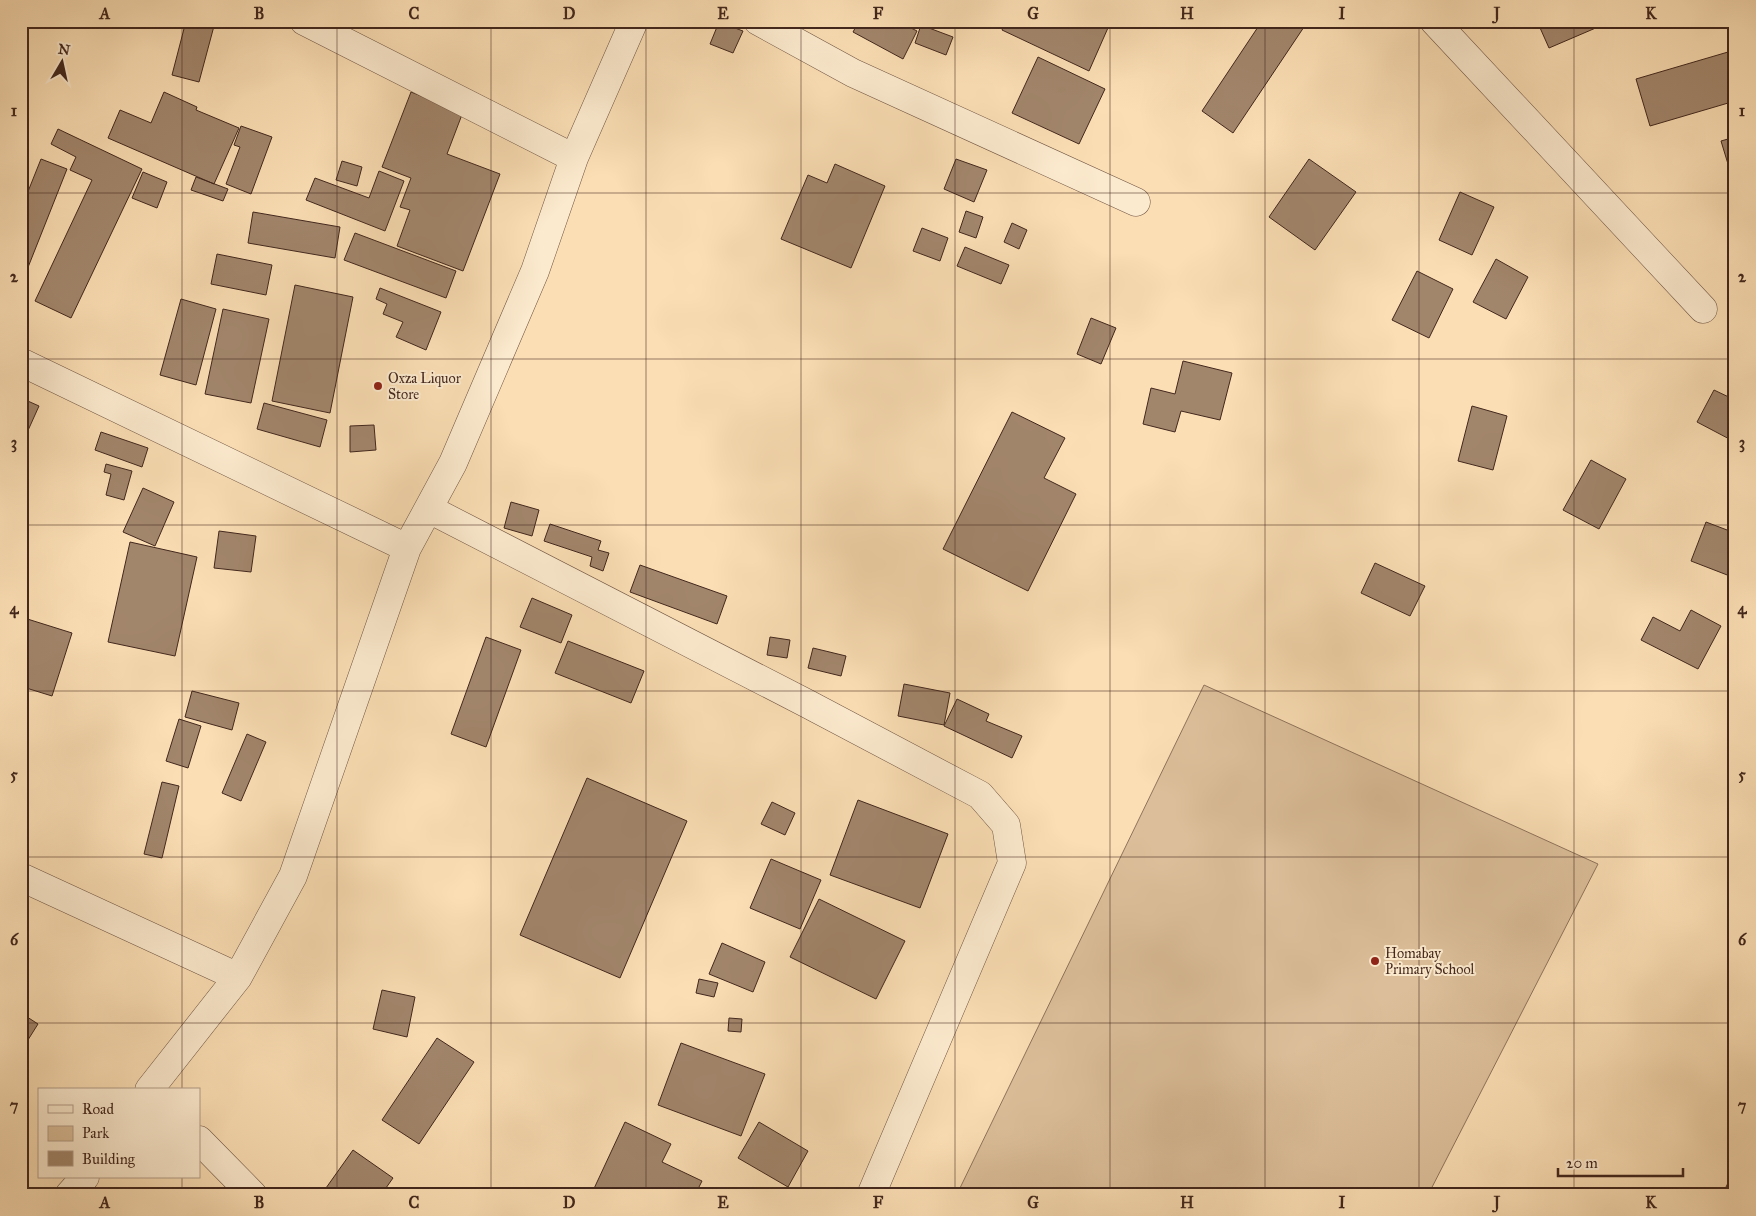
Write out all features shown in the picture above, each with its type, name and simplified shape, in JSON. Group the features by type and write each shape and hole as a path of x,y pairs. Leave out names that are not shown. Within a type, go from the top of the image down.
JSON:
{"street":[{"path":"304,21 574,158"},
{"path":"152,1088 238,977 293,876 407,548 453,463 535,271 574,158 634,21"},
{"path":"758,21 853,73 1136,202"},
{"path":"1434,21 1703,309"},
{"path":"21,362 407,548"},
{"path":"429,510 806,703 980,795 1006,825 1012,863 871,1195"},
{"path":"21,877 238,977"},
{"path":"200,1141 253,1195"},
{"path":"69,1195 84,1178"}],"green space":[{"path":"1204,685 1598,864 1428,1195 974,1195 960,1188"}],"building":[{"path":"186,21 197,21 214,26 199,82 172,75"},
{"path":"859,21 897,21 917,31 903,59 853,32"},
{"path":"1006,21 1111,21 1089,71 1002,30"},
{"path":"1262,21 1308,21 1233,133 1202,111"},
{"path":"1537,21 1604,21 1605,24 1549,48"},
{"path":"719,22 743,31 733,53 710,44"},
{"path":"921,25 953,37 946,55 915,43"},
{"path":"1728,52 1735,74 1735,101 1650,126 1636,79"},
{"path":"1038,57 1105,89 1079,144 1012,113"},
{"path":"164,92 197,107 196,110 239,128 214,184 108,138 120,110 151,123"},
{"path":"411,92 463,112 447,154 500,174 463,271 397,246 410,210 400,207 411,178 382,167"},
{"path":"241,126 272,137 251,194 226,184 240,147 234,145"},
{"path":"58,129 142,169 71,318 35,301 92,180 70,170 76,157 51,144"},
{"path":"1735,137 1735,187 1721,141"},
{"path":"41,159 67,169 21,285 21,209"},
{"path":"956,159 987,170 974,202 944,189"},
{"path":"1309,159 1356,192 1315,250 1269,217"},
{"path":"342,161 362,167 357,186 336,180"},
{"path":"835,164 885,186 851,268 781,239 808,175 827,183"},
{"path":"379,171 404,181 385,231 306,200 315,178 369,198"},
{"path":"143,172 167,182 157,208 132,198"},
{"path":"196,177 228,189 223,201 191,190"},
{"path":"1460,192 1494,207 1472,255 1439,240"},
{"path":"966,211 983,217 976,238 959,232"},
{"path":"253,212 340,227 335,258 248,243"},
{"path":"1012,223 1027,230 1019,249 1004,242"},
{"path":"922,228 948,238 940,261 913,251"},
{"path":"355,233 456,271 446,298 344,260"},
{"path":"965,247 1009,265 1001,284 957,266"},
{"path":"217,254 272,265 266,295 211,284"},
{"path":"1496,259 1528,277 1506,319 1473,302"},
{"path":"1417,271 1453,289 1429,338 1392,320"},
{"path":"295,285 353,297 330,413 272,401"},
{"path":"380,288 441,312 426,350 396,337 403,322 383,314 387,304 376,299"},
{"path":"181,299 216,309 196,385 160,375"},
{"path":"223,309 269,319 251,403 205,394"},
{"path":"1091,318 1116,328 1101,364 1077,354"},
{"path":"1183,361 1232,373 1220,420 1181,411 1175,432 1143,424 1151,388 1175,394"},
{"path":"1714,390 1735,400 1735,442 1697,422"},
{"path":"21,398 39,406 21,446"},
{"path":"264,403 327,420 320,447 257,429"},
{"path":"1472,406 1507,416 1493,470 1458,461"},
{"path":"1012,412 1065,438 1044,478 1076,494 1028,591 943,549"},
{"path":"374,425 376,450 350,452 350,426"},
{"path":"101,432 148,448 142,467 95,450"},
{"path":"1591,460 1626,479 1599,529 1563,510"},
{"path":"106,464 132,471 124,500 106,495 111,474 104,472"},
{"path":"143,488 174,502 155,546 123,532"},
{"path":"511,502 539,510 532,536 504,528"},
{"path":"1706,522 1735,533 1735,578 1691,561"},
{"path":"550,524 601,541 598,550 609,553 603,571 590,566 592,557 544,541"},
{"path":"219,531 256,536 251,572 214,568"},
{"path":"130,542 197,557 175,656 108,642"},
{"path":"1375,563 1425,586 1410,616 1361,593"},
{"path":"640,565 727,596 717,624 630,592"},
{"path":"532,598 572,615 561,643 520,627"},
{"path":"1691,610 1721,626 1698,669 1641,640 1653,617 1680,631"},
{"path":"21,617 72,633 52,696 23,687 21,693"},
{"path":"486,637 521,650 486,747 451,734"},
{"path":"770,637 790,640 787,658 767,655"},
{"path":"568,641 644,671 631,703 555,673"},
{"path":"813,648 846,656 841,676 808,668"},
{"path":"904,684 950,693 944,725 898,716"},
{"path":"192,691 239,703 232,730 185,717"},
{"path":"957,699 989,714 986,721 1022,736 1012,758 944,726"},
{"path":"179,719 201,726 188,768 166,761"},
{"path":"247,734 266,742 241,801 222,793"},
{"path":"587,778 687,821 620,978 520,935"},
{"path":"162,782 179,786 162,858 144,854"},
{"path":"858,800 948,834 920,908 830,875"},
{"path":"772,802 795,813 785,835 761,824"},
{"path":"771,859 821,880 800,929 750,908"},
{"path":"819,899 905,941 876,999 790,957"},
{"path":"722,943 765,962 753,992 709,974"},
{"path":"699,979 718,983 714,997 696,993"},
{"path":"382,990 415,997 407,1037 373,1029"},
{"path":"21,1013 38,1024 21,1051"},
{"path":"729,1018 742,1019 741,1032 728,1031"},
{"path":"437,1038 474,1062 419,1144 382,1120"},
{"path":"681,1043 765,1074 741,1136 658,1105"},
{"path":"625,1122 671,1144 662,1162 702,1181 695,1195 591,1195"},
{"path":"759,1122 808,1151 788,1187 738,1158"},
{"path":"353,1150 393,1178 381,1195 321,1195"},
{"path":"1735,1169 1735,1195 1722,1195"}],"place":[{"name":"Oxza Liquor Store","path":"378,386"},
{"name":"Homabay Primary School","path":"1375,961"}]}
